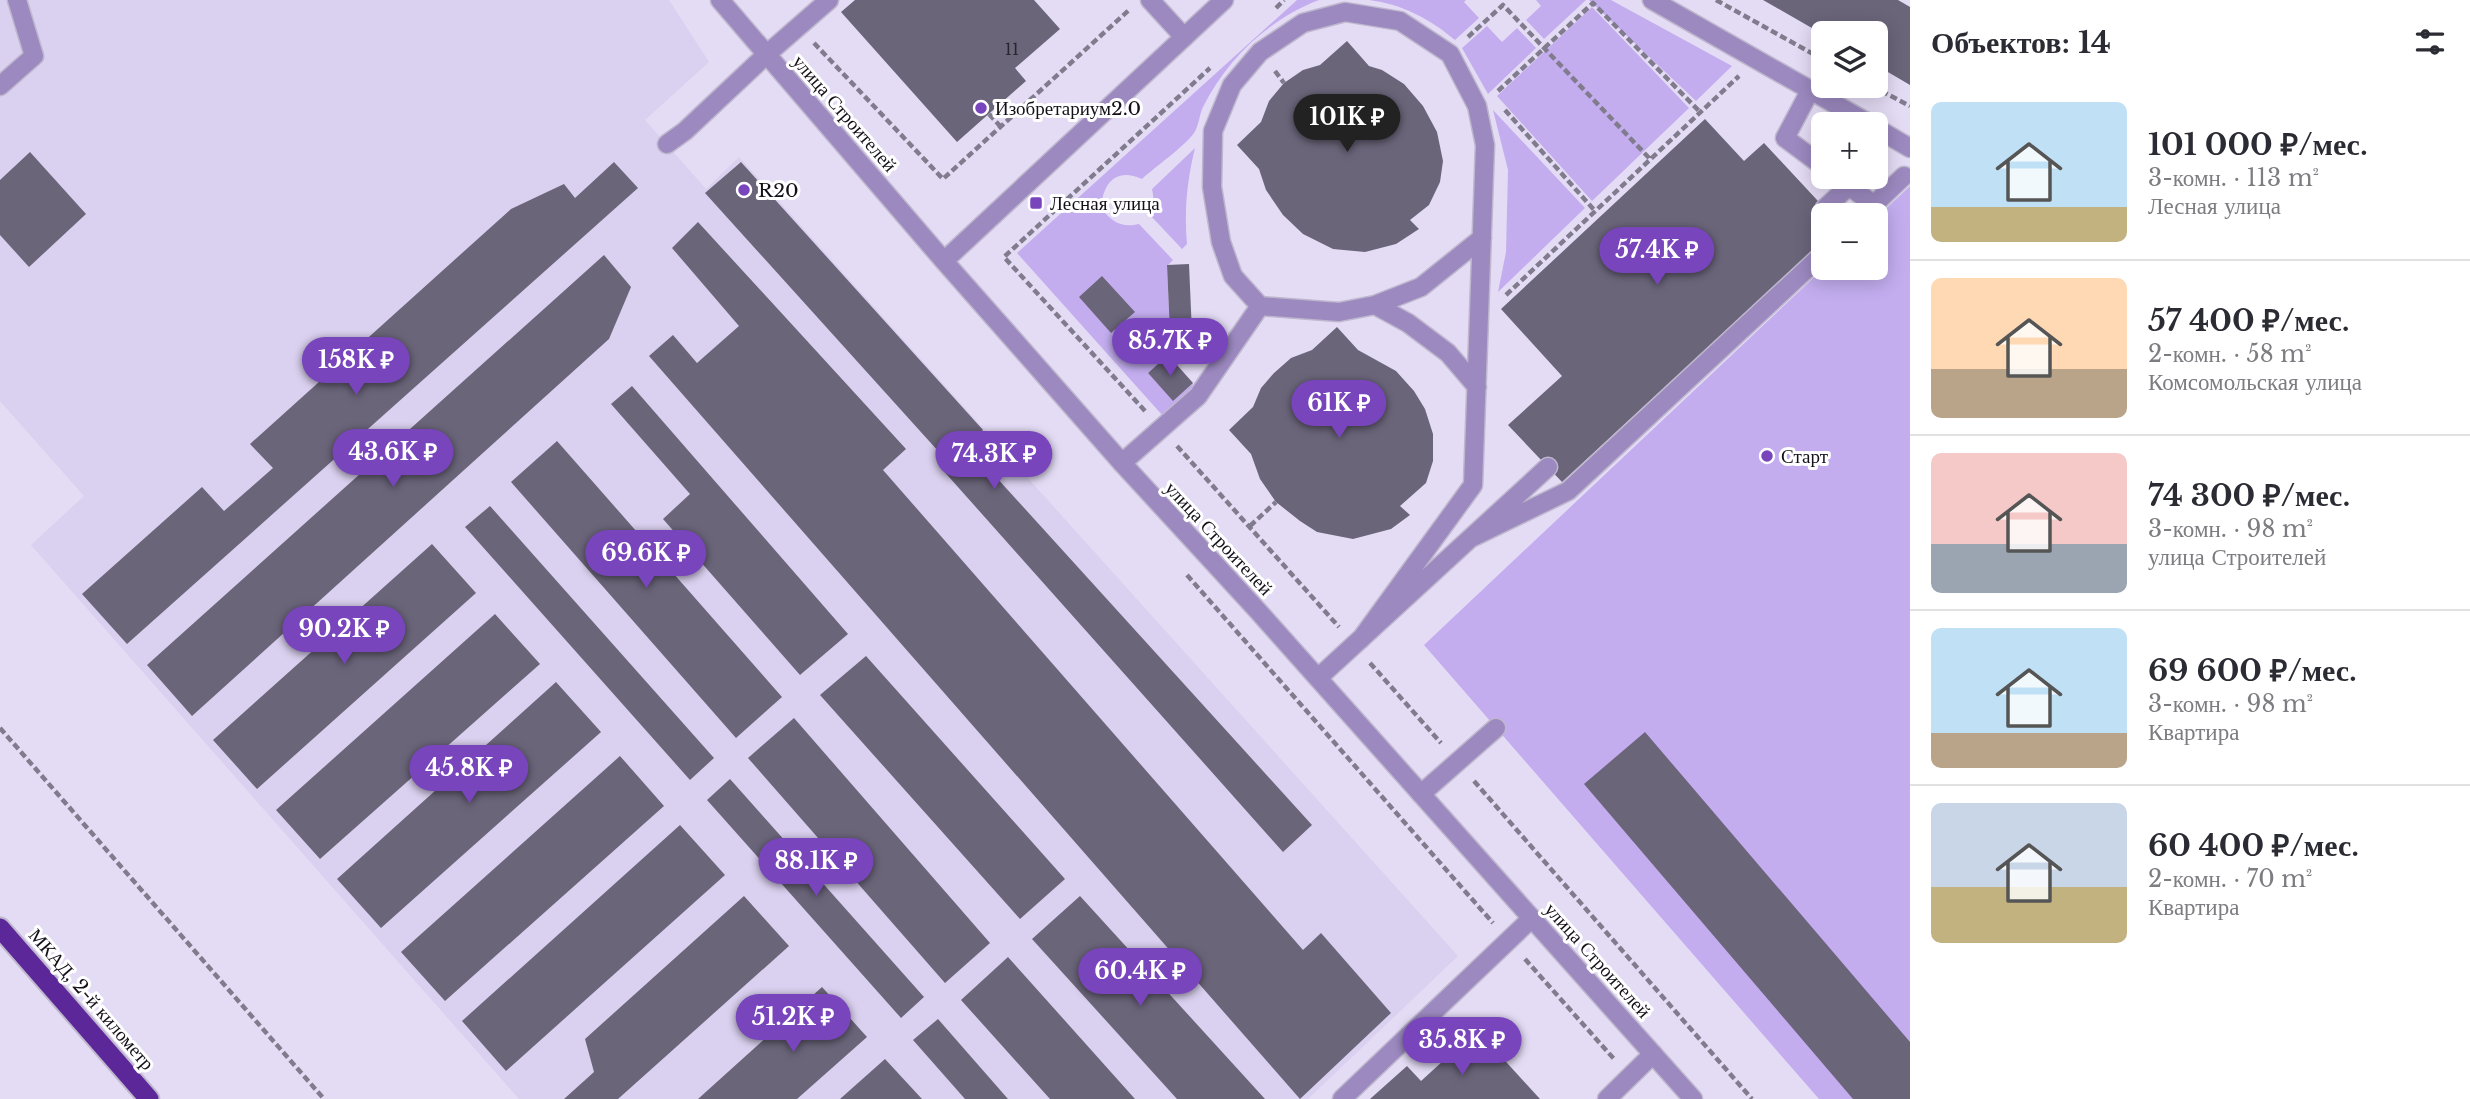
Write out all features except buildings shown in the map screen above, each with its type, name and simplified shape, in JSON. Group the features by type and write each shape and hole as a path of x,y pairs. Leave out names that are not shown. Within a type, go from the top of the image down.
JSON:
{"highway":[{"name":"МКАД, 2-й километр","path":"0,928 149,1099"}],"street":[{"path":"0,86 34,56 17,0"},
{"name":"улица Строителей","path":"720,0 1122,463 1318,678 1693,1099"},
{"path":"667,144 695,122 766,54 829,0"},
{"path":"1150,0 1184,37"},
{"path":"944,261 1224,0"},
{"path":"1652,0 1811,89 1786,138 1811,157"},
{"path":"1358,641 1474,485 1479,320 1482,238 1485,145 1485,101 1450,54 1400,21 1345,12 1303,23 1260,52 1232,85 1213,131 1212,187 1221,242 1233,276 1260,306 1339,312 1375,306 1420,287 1482,238"},
{"path":"1826,98 1850,112"},
{"path":"1888,135 1910,148"},
{"path":"1876,203 1904,176"},
{"path":"1850,189 1863,203"},
{"path":"1471,538 1568,491 1811,265"},
{"path":"1122,463 1198,396 1260,306"},
{"path":"1375,306 1408,323 1448,353 1477,387"},
{"path":"1318,678 1548,467"},
{"path":"1421,794 1496,728"},
{"path":"1342,1099 1532,918"},
{"path":"1607,1099 1653,1054"}],"path":[{"path":"1716,0 1811,53"},
{"path":"1595,211 1485,101 1592,3 1700,112"},
{"path":"1450,54 1503,5 1651,160"},
{"path":"799,27 943,179 1130,9"},
{"path":"1479,320 1746,69 1767,30"},
{"path":"1216,62 1004,257 1358,641 1457,762 1752,1099"},
{"path":"1888,94 1910,106"},
{"path":"989,114 1000,127"},
{"path":"1250,526 1276,502"},
{"path":"0,729 324,1099"}],"shaded area":[{"path":"0,0 669,0 709,62 645,120 706,189 739,157 1458,956 1308,1099 519,1099 31,545 84,496 0,401"},
{"path":"1297,0 1319,0 1283,18 1237,57 1213,89 1202,110 1196,130 1177,150 1142,179 1118,176 1108,185 1102,199 1101,208 1109,217 1117,223 1139,224 1173,260 1167,266 1170,334 1168,355 1148,373 1173,400 1193,383 1192,389 1163,416 1017,253"},
{"path":"1369,0 1466,0 1464,2 1479,18 1455,40 1436,25 1415,14 1393,5"},
{"path":"1536,0 1586,0 1544,39 1526,20 1541,6"},
{"path":"1589,0 1611,0 1732,66 1696,101"},
{"path":"1592,7 1689,108 1592,201 1497,96"},
{"path":"1487,26 1502,42 1517,28 1536,48 1488,94 1462,48"},
{"path":"1493,110 1585,208 1498,292 1506,252 1508,170"},
{"path":"1195,148 1187,196 1187,244 1182,249 1150,215 1155,207 1152,189"},
{"name":"Старт","path":"1910,186 1910,1099 1819,1099 1424,645 1811,280 1888,280 1888,207"}],"place":[{"name":"Изобретариум2.0","path":"981,108"},
{"name":"R20","path":"744,190"},
{"name":"Лесная улица","path":"1036,203"},
{"name":"Старт","path":"1767,456"}]}
